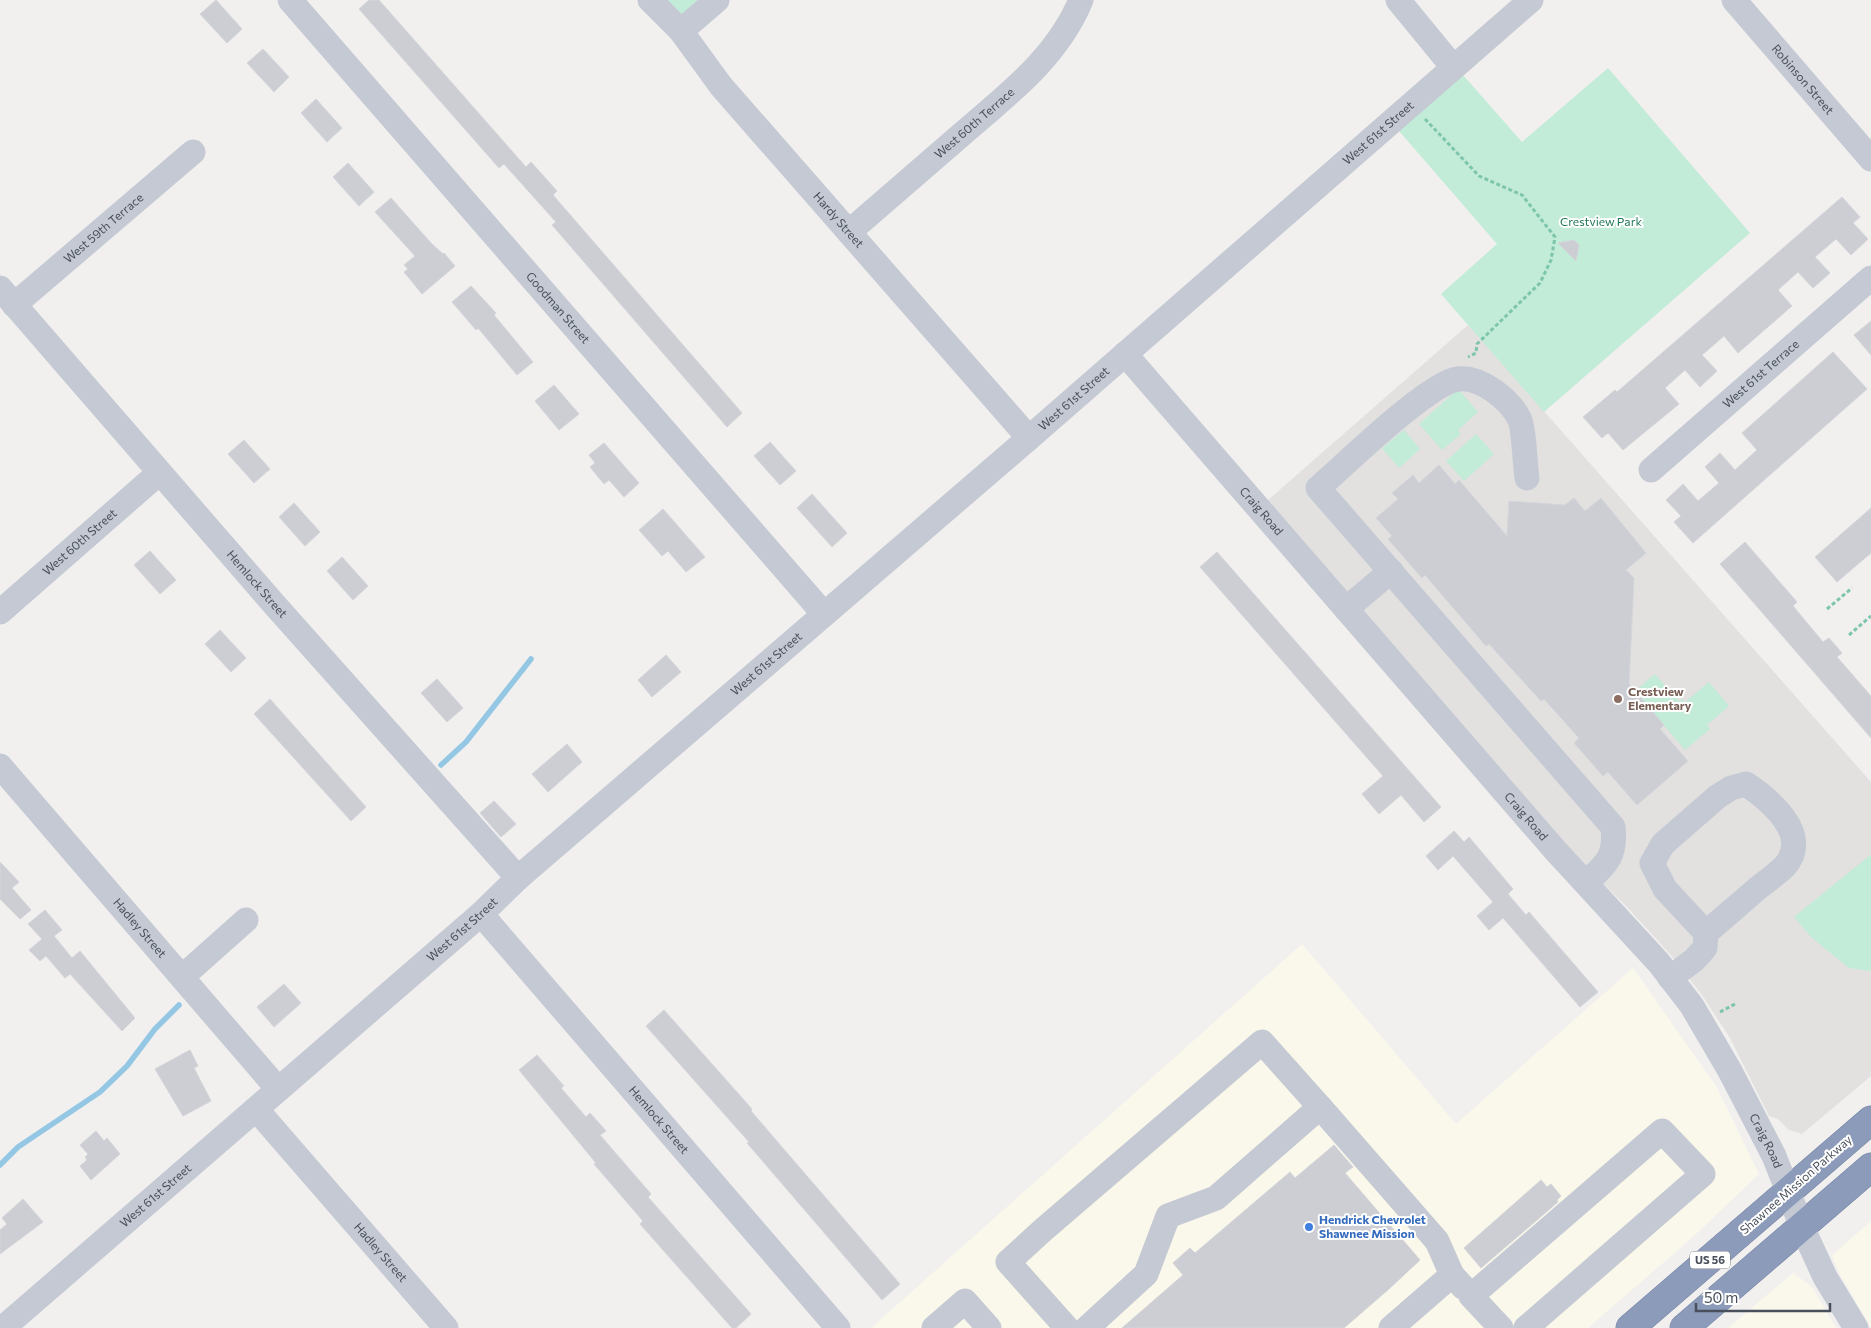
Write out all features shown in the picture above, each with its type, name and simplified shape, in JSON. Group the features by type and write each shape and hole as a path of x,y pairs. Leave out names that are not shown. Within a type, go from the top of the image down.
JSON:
{"highway":[{"name":"Shawnee Mission Parkway","path":"1630,1328 1871,1120"},
{"name":"US 56","path":"1684,1328 1871,1167"}],"street":[{"name":"Goodman Street","path":"290,0 824,614"},
{"name":"Hardy Street","path":"650,0 681,31 721,86 1029,438"},
{"path":"681,31 717,0"},
{"name":"West 60th Terrace","path":"849,232 1020,84 1044,60 1068,29 1082,0"},
{"path":"1398,0 1453,67"},
{"name":"West 61st Street","path":"3,1328 481,914 518,878 1029,438 1531,0"},
{"name":"Robinson Street","path":"1734,0 1871,159"},
{"name":"West 59th Terrace","path":"7,296 193,152"},
{"name":"West 61st Terrace","path":"1651,470 1871,278"},
{"name":"Hemlock Street","path":"7,296 159,473 518,878"},
{"name":"Craig Road","path":"1124,354 1670,978 1692,1006 1730,1071 1774,1156 1802,1228 1826,1276 1856,1328"},
{"path":"1527,478 1520,419 1497,393 1479,381 1458,379 1432,390 1318,488 1612,827 1615,846 1603,866 1586,883"},
{"name":"West 60th Street","path":"0,612 159,473"},
{"path":"1346,609 1391,571"},
{"name":"Hadley Street","path":"0,766 278,1090"},
{"path":"1670,978 1694,960 1706,948 1706,933 1666,889 1652,863 1663,844 1711,802 1730,788 1746,784 1762,794 1779,812 1791,829 1794,847 1786,865 1706,933"},
{"name":"Hemlock Street","path":"481,914 838,1328"},
{"path":"182,977 246,920"},
{"path":"1066,1328 1008,1262 1262,1042 1437,1241 1452,1275 1501,1328"},
{"path":"1086,1328 1146,1274 1168,1216 1216,1198 1320,1107"},
{"name":"Hadley Street","path":"256,1109 446,1328"},
{"path":"1471,1296 1662,1131 1703,1174 1526,1328"},
{"path":"1391,1328 1452,1275"},
{"path":"934,1328 965,1301 989,1328"}],"path":[{"path":"1425,119 1479,176 1522,195 1555,237 1551,260 1540,283 1477,344 1476,353 1464,360"},
{"path":"1827,610 1852,588"},
{"path":"1849,635 1871,616"},
{"path":"1720,1012 1735,1004"}],"shaded area":[{"name":"Crestview Elementary","path":"1468,325 1871,782 1871,1076 1802,1134 1789,1130 1778,1119 1769,1116 1730,1038 1702,995 1669,953 1627,907 1578,859 1267,501"},
{"path":"1302,944 1456,1124 1633,968 1716,1086 1759,1174 1695,1235 1588,1328 871,1328"},
{"path":"1871,1221 1871,1328 1838,1271 1832,1255"},
{"path":"1793,1273 1812,1287 1836,1328 1728,1328"}],"green space":[{"path":"661,0 704,0 685,14 678,14"},
{"name":"Crestview Park","path":"1608,68 1750,233 1544,412 1441,294 1497,244 1399,131 1463,75 1522,142"},
{"path":"1458,389 1478,412 1458,430 1461,434 1442,450 1419,424"},
{"path":"1404,430 1420,449 1399,468 1382,448"},
{"path":"1476,434 1494,454 1464,481 1446,461"},
{"path":"1655,674 1679,701 1682,699 1685,702 1709,682 1729,706 1707,725 1710,729 1685,750 1635,691"},
{"path":"1871,856 1871,971 1849,968 1812,938 1794,917"}],"building":[{"path":"216,0 242,29 227,43 200,14"},
{"path":"369,0 379,0 526,167 531,162 557,191 553,195 742,413 727,427 552,225 556,222 504,164 499,168 359,9"},
{"path":"263,49 289,77 274,92 247,63"},
{"path":"316,99 342,128 327,142 301,113"},
{"path":"348,163 374,192 359,206 333,177"},
{"path":"1842,197 1860,217 1853,223 1868,239 1851,255 1836,239 1815,257 1830,273 1813,288 1798,272 1778,290 1792,306 1738,353 1724,336 1702,355 1717,371 1700,387 1685,370 1665,388 1679,404 1623,450 1608,433 1602,438 1583,417 1615,390 1617,392"},
{"path":"391,198 431,243 444,253 455,266 422,294 404,272 408,269 404,265 415,256 375,212"},
{"path":"1574,240 1579,245 1576,261 1558,243"},
{"path":"471,286 496,313 494,315 533,362 517,375 478,328 476,330 452,302"},
{"path":"1871,321 1871,355 1854,335"},
{"path":"1833,352 1867,389 1693,543 1674,522 1681,516 1666,500 1683,484 1698,501 1719,483 1705,467 1720,453 1735,470 1757,450 1742,433"},
{"path":"554,385 579,414 559,430 535,401"},
{"path":"244,440 270,469 254,483 228,454"},
{"path":"770,442 796,471 780,485 754,456"},
{"path":"604,443 639,483 624,497 609,480 604,484 590,467 595,463 589,455"},
{"name":"Crestview Elementary","path":"1439,465 1455,484 1459,480 1507,536 1509,501 1565,505 1574,498 1585,511 1601,498 1646,553 1626,570 1634,578 1629,684 1664,725 1660,729 1688,761 1637,805 1608,772 1603,776 1574,743 1579,738 1544,699 1541,701 1489,644 1486,646 1425,575 1422,578 1388,539 1392,536 1376,518 1398,499 1392,493 1413,475 1419,483"},
{"path":"812,494 847,533 832,547 797,508"},
{"path":"294,503 320,532 305,546 279,517"},
{"path":"1871,508 1871,553 1837,582 1815,557"},
{"path":"663,509 705,557 686,572 668,551 662,556 639,530"},
{"path":"1745,542 1797,602 1793,606 1823,642 1829,638 1842,653 1837,657 1871,696 1871,738 1720,564"},
{"path":"150,551 176,580 160,594 134,565"},
{"path":"1217,552 1441,807 1424,822 1401,795 1379,814 1362,794 1383,776 1200,567"},
{"path":"342,557 368,586 353,600 327,571"},
{"path":"220,630 246,658 231,672 205,644"},
{"path":"666,655 681,672 652,697 638,680"},
{"path":"437,679 463,708 447,722 421,693"},
{"path":"270,699 366,807 351,821 254,714"},
{"path":"567,744 582,762 548,792 532,774"},
{"path":"494,801 516,824 501,837 480,813"},
{"path":"1454,831 1464,842 1469,837 1513,889 1508,894 1526,915 1529,912 1598,992 1580,1007 1503,918 1489,930 1477,916 1493,902 1453,856 1438,870 1426,856"},
{"path":"0,862 19,882 12,888 31,910 20,919 0,899"},
{"path":"45,910 62,930 54,936 72,958 80,951 135,1018 122,1031 70,974 65,978 46,956 40,961 29,950 42,939 28,924"},
{"path":"284,984 301,1003 274,1027 257,1007"},
{"path":"664,1010 752,1109 751,1111 900,1284 882,1300 747,1143 749,1142 646,1026"},
{"path":"190,1050 198,1066 194,1068 211,1101 183,1116 155,1069"},
{"path":"537,1055 564,1086 561,1088 586,1117 590,1113 606,1131 600,1135 651,1194 648,1197 751,1314 736,1328 732,1328 640,1224 643,1221 594,1164 596,1163 519,1070"},
{"path":"96,1131 104,1141 107,1138 120,1154 91,1180 80,1166 87,1160 85,1157 88,1154 80,1145"},
{"name":"Hendrick Chevrolet Shawnee Mission","path":"1334,1145 1353,1167 1345,1173 1420,1260 1344,1328 1122,1328 1183,1275 1173,1263 1190,1248 1195,1253 1290,1172 1295,1178"},
{"path":"1541,1180 1547,1187 1551,1184 1561,1196 1557,1200 1558,1202 1481,1268 1464,1248"},
{"path":"23,1199 43,1222 0,1254 0,1230 7,1224 2,1218"}],"waterway":[{"path":"441,765 466,742 531,659"},
{"path":"0,1165 18,1147 100,1092 127,1066 155,1029 179,1005"}],"place":[{"name":"Crestview Elementary","path":"1618,699"},
{"name":"Hendrick Chevrolet Shawnee Mission","path":"1309,1227"}]}
